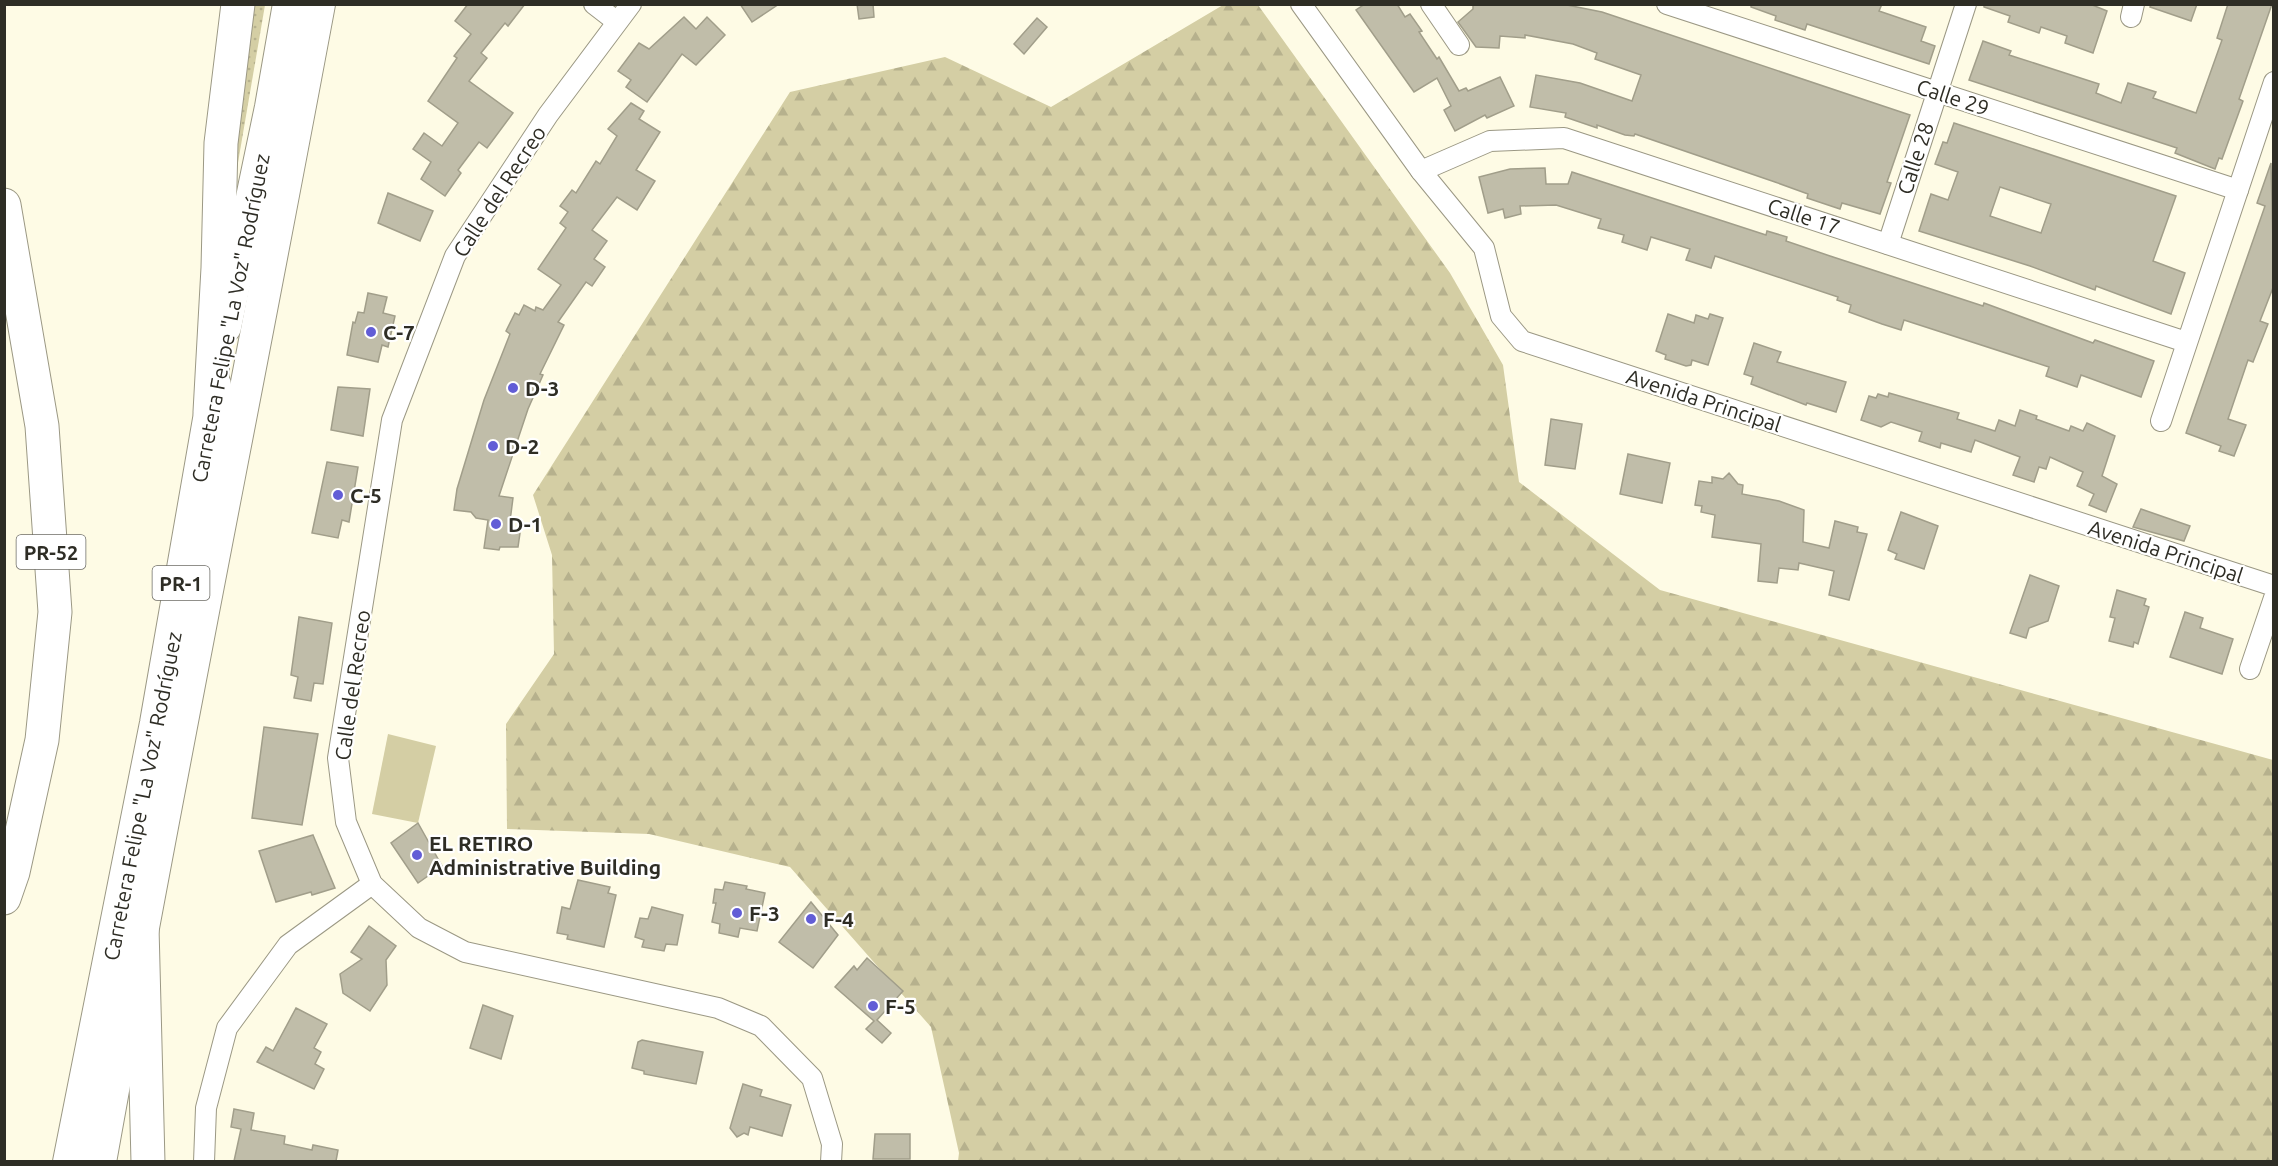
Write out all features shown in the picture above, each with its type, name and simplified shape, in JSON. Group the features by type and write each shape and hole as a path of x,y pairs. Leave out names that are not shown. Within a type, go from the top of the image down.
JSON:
{"highway":[{"path":"210,412 218,268 221,143 238,4"},
{"name":"Carretera Felipe \"La Voz\" Rodríguez","path":"69,1161 154,734 210,412 289,4"},
{"name":"Carretera Felipe \"La Voz\" Rodríguez","path":"100,1161 142,927 262,310 318,4"},
{"name":"PR-52","path":"4,205 42,426 55,612 42,740 13,872 4,898"},
{"path":"142,927 148,1161"}],"street":[{"path":"594,4 616,21"},
{"name":"Calle del Recreo","path":"631,4 616,21 548,116 455,256 392,420 338,758 346,822 372,884 419,928 465,952 718,1008 761,1026 812,1078 832,1144 831,1161"},
{"name":"Avenida Principal","path":"1301,4 1421,171 1484,249 1501,316 1522,341 2274,586"},
{"path":"1431,4 1459,45"},
{"name":"Calle 29","path":"1667,4 2238,190"},
{"name":"Calle 28","path":"1888,244 1966,4"},
{"path":"2161,421 2274,82"},
{"name":"Calle 17","path":"1421,171 1490,141 1564,138 2186,342"},
{"path":"2250,669 2274,598"},
{"path":"204,1161 206,1108 227,1028 288,945 372,884"}],"green space":[{"path":"247,5 265,5 229,215"},
{"path":"1223,5 1258,5 1450,273 1503,365 1519,482 1660,590 2273,760 2273,1161 958,1161 959,1153 931,1027 790,867 649,834 507,829 506,724 554,654 552,555 533,495 790,92 945,57 1051,107"},
{"path":"388,734 436,746 418,823 372,814"}],"building":[{"path":"468,4 525,4 508,26 505,23 481,53 487,58 469,81 513,113 487,148 479,142 458,170 461,173 445,196 421,179 431,162 413,149 424,133 442,146 458,123 428,101 457,58 454,56 471,34 455,21"},
{"path":"740,4 779,4 752,22"},
{"path":"857,4 873,4 874,17 859,19"},
{"path":"1365,4 1397,4 1405,17 1410,14 1422,31 1419,32 1437,59 1439,57 1459,91 1466,88 1468,91 1500,77 1514,106 1487,118 1485,115 1455,131 1444,110 1451,106 1437,78 1414,92 1356,10"},
{"path":"1473,4 1562,4 1602,12 1910,115 1887,182 1891,183 1880,214 1842,203 1840,209 1807,198 1808,194 1635,134 1634,136 1625,135 1597,125 1597,128 1565,117 1566,113 1530,107 1536,75 1580,83 1632,101 1641,75 1595,59 1597,53 1573,44 1525,35 1525,38 1500,36 1499,48 1476,47 1458,22 1473,9"},
{"path":"1751,4 1882,4 1879,11 1926,27 1921,41 1935,46 1929,64 1807,24 1805,30 1775,20 1776,16 1751,7"},
{"path":"1984,4 2090,4 2107,11 2093,53 2065,43 2067,36 2041,27 2039,33 2008,22 2010,16 1984,7"},
{"path":"2151,4 2197,4 2191,21 2150,7"},
{"path":"2228,4 2272,4 2239,99 2243,101 2222,159 2219,158 2215,169 2175,153 2177,148 1969,80 1983,41 2011,51 2009,55 2099,84 2096,93 2121,103 2128,83 2156,92 2153,98 2196,113 2222,40 2217,38"},
{"path":"684,17 696,29 707,17 725,35 696,65 682,54 647,102 626,87 631,80 618,71 639,43 649,49"},
{"path":"1037,18 1047,27 1024,54 1014,44"},
{"path":"631,103 644,111 639,119 660,132 636,170 655,181 637,210 617,197 592,230 607,241 594,259 605,267 592,286 586,282 558,322 564,325 540,374 543,375 528,409 499,496 513,498 509,529 520,533 518,547 500,547 499,550 484,548 488,520 476,518 471,512 454,510 457,489 484,400 510,334 506,331 515,313 519,315 524,305 535,311 536,307 543,310 561,285 538,269 566,228 560,223 568,212 560,206 572,190 576,193 596,161 600,164 617,136 608,129"},
{"path":"1954,123 2176,196 2153,261 2185,273 2171,314 2096,286 2095,290 2030,266 1919,231 1931,194 1948,200 1958,172 1935,164 1943,142 1947,143","holes":["2000,187 2051,204 2041,233 1990,216"]},
{"path":"2271,163 2274,285 2260,321 2268,324 2253,362 2248,360 2228,419 2246,425 2234,456 2219,451 2221,446 2186,433 2265,206 2257,203"},
{"path":"1545,168 1546,184 1568,184 1572,172 1766,235 1767,231 1787,237 1786,241 1830,256 1983,306 1984,303 2093,343 2095,340 2154,361 2141,397 2081,375 2077,387 2046,376 2049,367 1904,320 1901,330 1882,324 1849,312 1851,305 1837,300 1838,297 1715,256 1711,268 1686,260 1690,249 1651,237 1647,250 1622,242 1624,235 1598,228 1601,219 1556,205 1520,206 1521,214 1505,218 1503,209 1488,213 1479,177 1510,169"},
{"path":"388,193 433,211 420,241 378,223"},
{"name":"C-7","path":"368,293 387,297 383,313 395,316 388,347 382,345 378,362 347,355 353,322 355,323 358,312 364,313"},
{"path":"1668,314 1694,323 1696,315 1708,319 1710,314 1723,318 1708,365 1692,360 1691,365 1686,366 1665,359 1666,355 1656,351"},
{"path":"1754,343 1781,352 1777,362 1846,382 1836,412 1807,403 1806,405 1751,384 1753,377 1744,374"},
{"path":"338,387 370,389 363,436 331,430"},
{"path":"1889,393 1959,413 1957,419 1995,431 1999,420 2015,426 2020,410 2037,416 2036,419 2069,431 2071,426 2083,431 2087,423 2115,436 2102,476 2117,484 2106,512 2089,505 2094,494 2077,486 2083,472 2050,457 2046,469 2039,467 2034,482 2013,475 2020,457 1975,440 1971,452 1941,443 1940,448 1919,441 1922,432 1891,422 1881,427 1861,420 1869,396 1876,398 1878,394 1888,397"},
{"path":"1551,419 1582,424 1575,469 1545,465"},
{"path":"1628,454 1670,463 1662,503 1620,494"},
{"name":"C-5","path":"327,462 358,467 349,522 342,520 338,538 312,533"},
{"path":"1729,473 1738,484 1743,485 1742,494 1779,501 1804,510 1803,542 1829,548 1835,521 1858,527 1857,532 1867,534 1849,600 1829,595 1834,571 1799,563 1798,570 1779,568 1777,583 1758,581 1761,544 1712,537 1715,515 1701,512 1702,506 1695,505 1699,481 1712,483 1712,477 1723,479"},
{"path":"2141,509 2190,526 2184,541 2133,527"},
{"path":"1901,512 1938,526 1924,569 1895,559 1897,554 1888,550"},
{"path":"2030,575 2059,586 2048,621 2029,628 2026,638 2010,633"},
{"path":"2117,590 2146,599 2144,605 2149,607 2138,644 2134,642 2133,647 2109,641 2115,618 2110,617"},
{"path":"2185,612 2203,618 2200,628 2233,639 2222,674 2170,657"},
{"path":"299,617 332,623 323,684 314,683 311,701 294,698 298,677 291,675"},
{"path":"264,727 318,734 302,825 252,818"},
{"name":"EL RETIRO Administrative Building","path":"418,823 442,866 418,883 391,843"},
{"path":"313,835 335,888 276,902 259,851"},
{"path":"578,880 610,887 608,893 616,895 604,947 567,939 568,935 557,933 562,907 570,909"},
{"name":"F-3","path":"725,882 747,886 746,889 765,893 757,931 740,928 738,937 719,933 720,924 712,922 716,903 713,903 715,889 723,890"},
{"name":"F-4","path":"811,902 838,935 813,968 779,942"},
{"path":"652,907 683,915 677,945 666,944 664,951 642,947 644,940 635,937 640,918 648,919"},
{"path":"369,926 396,946 386,960 387,985 370,1011 343,993 340,974 362,959 351,952"},
{"name":"F-5","path":"867,958 903,991 877,1020 891,1033 882,1043 866,1029 874,1021 835,987 854,966 857,970"},
{"path":"483,1005 513,1016 501,1059 470,1048"},
{"path":"296,1008 327,1024 314,1048 321,1052 315,1064 324,1069 314,1089 257,1062 266,1047 273,1051"},
{"path":"642,1040 703,1052 696,1084 644,1074 644,1071 632,1068 638,1042"},
{"path":"743,1084 762,1090 760,1096 791,1105 782,1136 750,1127 748,1135 744,1133 737,1137 730,1128"},
{"path":"234,1109 254,1113 251,1130 285,1136 284,1144 312,1150 313,1145 338,1150 336,1161 234,1161 241,1129 231,1127"},
{"path":"875,1134 910,1134 910,1159 873,1159"}],"place":[{"name":"C-7","path":"371,332"},
{"name":"D-3","path":"513,388"},
{"name":"D-2","path":"493,446"},
{"name":"C-5","path":"338,495"},
{"name":"D-1","path":"496,524"},
{"name":"EL RETIRO Administrative Building","path":"417,855"},
{"name":"F-3","path":"737,913"},
{"name":"F-4","path":"811,919"},
{"name":"F-5","path":"873,1006"}]}
